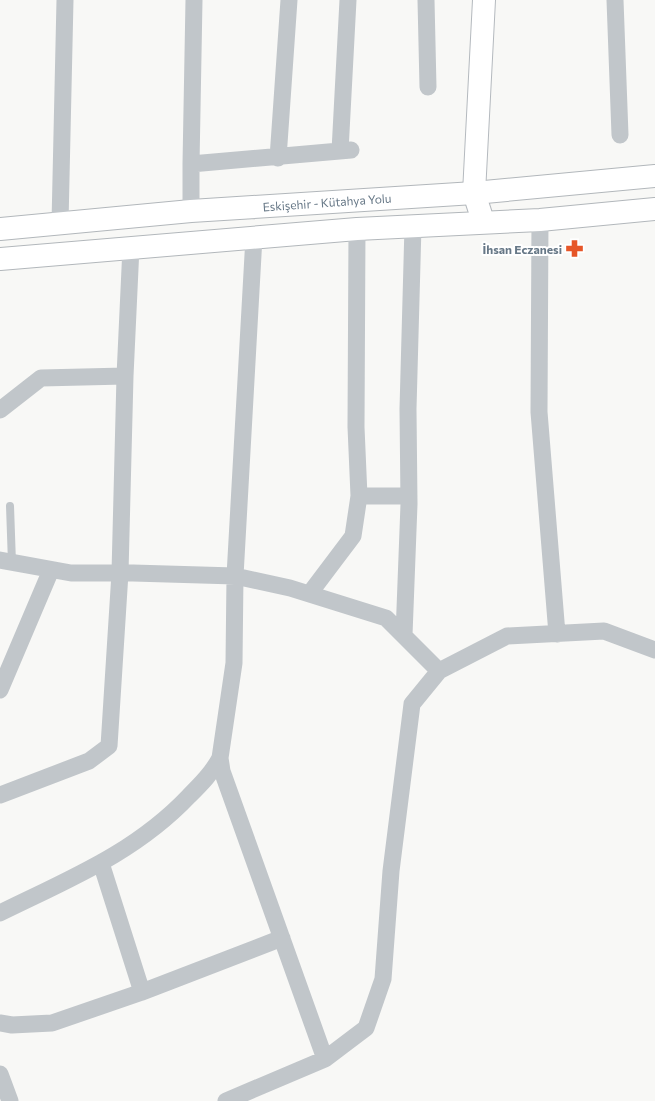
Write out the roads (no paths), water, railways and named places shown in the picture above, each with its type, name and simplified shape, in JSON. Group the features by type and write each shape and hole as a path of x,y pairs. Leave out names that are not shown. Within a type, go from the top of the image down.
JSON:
{"main road":[{"path":"483,221 474,193 484,0"},
{"name":"Eskişehir - Kütahya Yolu","path":"0,229 191,211 474,193 559,183 655,176"},
{"path":"0,259 357,229 483,221 540,220 655,209"}],"street":[{"path":"60,223 65,0"},
{"path":"191,211 194,0"},
{"path":"278,158 288,0"},
{"path":"191,164 278,158 346,151 348,0"},
{"path":"426,0 428,87"},
{"path":"615,0 620,135"},
{"path":"540,220 539,412 557,634"},
{"path":"404,635 409,496 408,409 413,226"},
{"path":"310,593 353,536 359,496 356,427 357,229"},
{"path":"254,237 235,576 234,663 220,758 222,771 325,1059"},
{"path":"0,795 88,761 109,746 120,573 125,376 131,247"},
{"path":"0,410 41,378 125,376"},
{"path":"359,496 409,496"},
{"path":"6,562 71,573 235,576 310,593 386,618 439,671"},
{"path":"0,690 51,570"},
{"path":"226,1101 325,1059 366,1028 382,978 391,870 412,704 439,671 507,636 604,631 655,650"},
{"path":"0,913 101,863 143,838 177,809 212,772 220,758"},
{"path":"101,863 142,992"},
{"path":"0,1023 12,1025 52,1023 142,992 282,938"},
{"path":"0,1074 10,1101"}],"lane":[{"path":"6,562 10,506"}],"place":[{"name":"İhsan Eczanesi","path":"575,249"}]}
